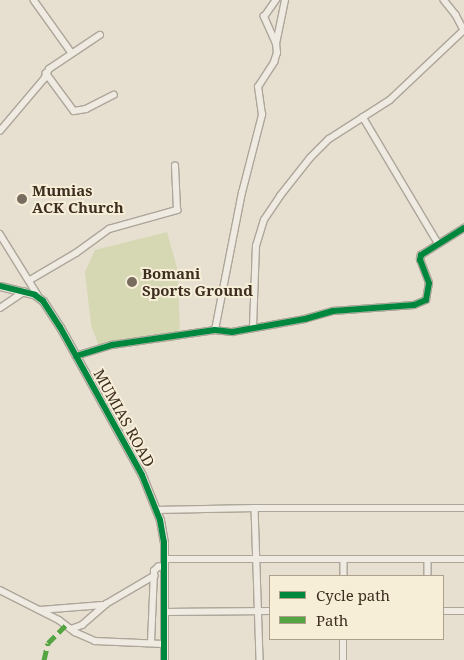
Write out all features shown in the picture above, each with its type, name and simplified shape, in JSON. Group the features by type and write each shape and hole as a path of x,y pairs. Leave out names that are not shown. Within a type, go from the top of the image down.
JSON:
{"street":[{"path":"34,0 72,53"},
{"path":"214,330 242,193 262,115 258,87 274,62 277,53 276,44 264,17 276,0"},
{"path":"276,44 285,0"},
{"path":"253,327 256,246 264,220 310,158 329,139 406,87 464,30 456,15 444,0"},
{"path":"0,131 49,68 100,36"},
{"path":"46,73 74,111 86,109 114,95"},
{"path":"363,117 438,243"},
{"path":"30,280 76,253 109,229 177,210 175,166"},
{"path":"76,356 112,345 214,330 232,332 305,319 333,311 414,305 426,300 429,283 420,260 421,255 464,228"},
{"path":"0,234 39,297"},
{"path":"0,286 39,297"},
{"path":"0,308 24,292"},
{"name":"MUMIAS ROAD","path":"39,297 60,327 131,454 156,510 162,533 164,563 164,660"},
{"path":"255,508 260,660"},
{"path":"156,510 464,508"},
{"path":"152,643 155,569 164,563 258,559 464,559"},
{"path":"344,560 344,575"},
{"path":"428,560 428,575"},
{"path":"71,629 82,625 106,604 154,576"},
{"path":"0,590 95,641 163,644"},
{"path":"38,611 106,604"},
{"path":"164,612 269,611"},
{"path":"444,611 464,611"},
{"path":"343,640 343,660"}],"green space":[{"name":"Bomani Sports Ground","path":"167,232 177,268 180,327 176,341 100,349 91,325 85,272 95,250"}],"marked path":[{"path":"44,660 48,643 66,625"}],"cycle path":[{"path":"76,356 112,345 215,330 232,332 305,319 333,311 414,305 426,300 429,283 420,260 421,255 464,228"},
{"path":"0,286 35,295 43,301 60,327 142,475 160,520 164,542 164,660"}],"place":[{"name":"Mumias ACK Church","path":"22,199"},
{"name":"Bomani Sports Ground","path":"132,282"}]}
